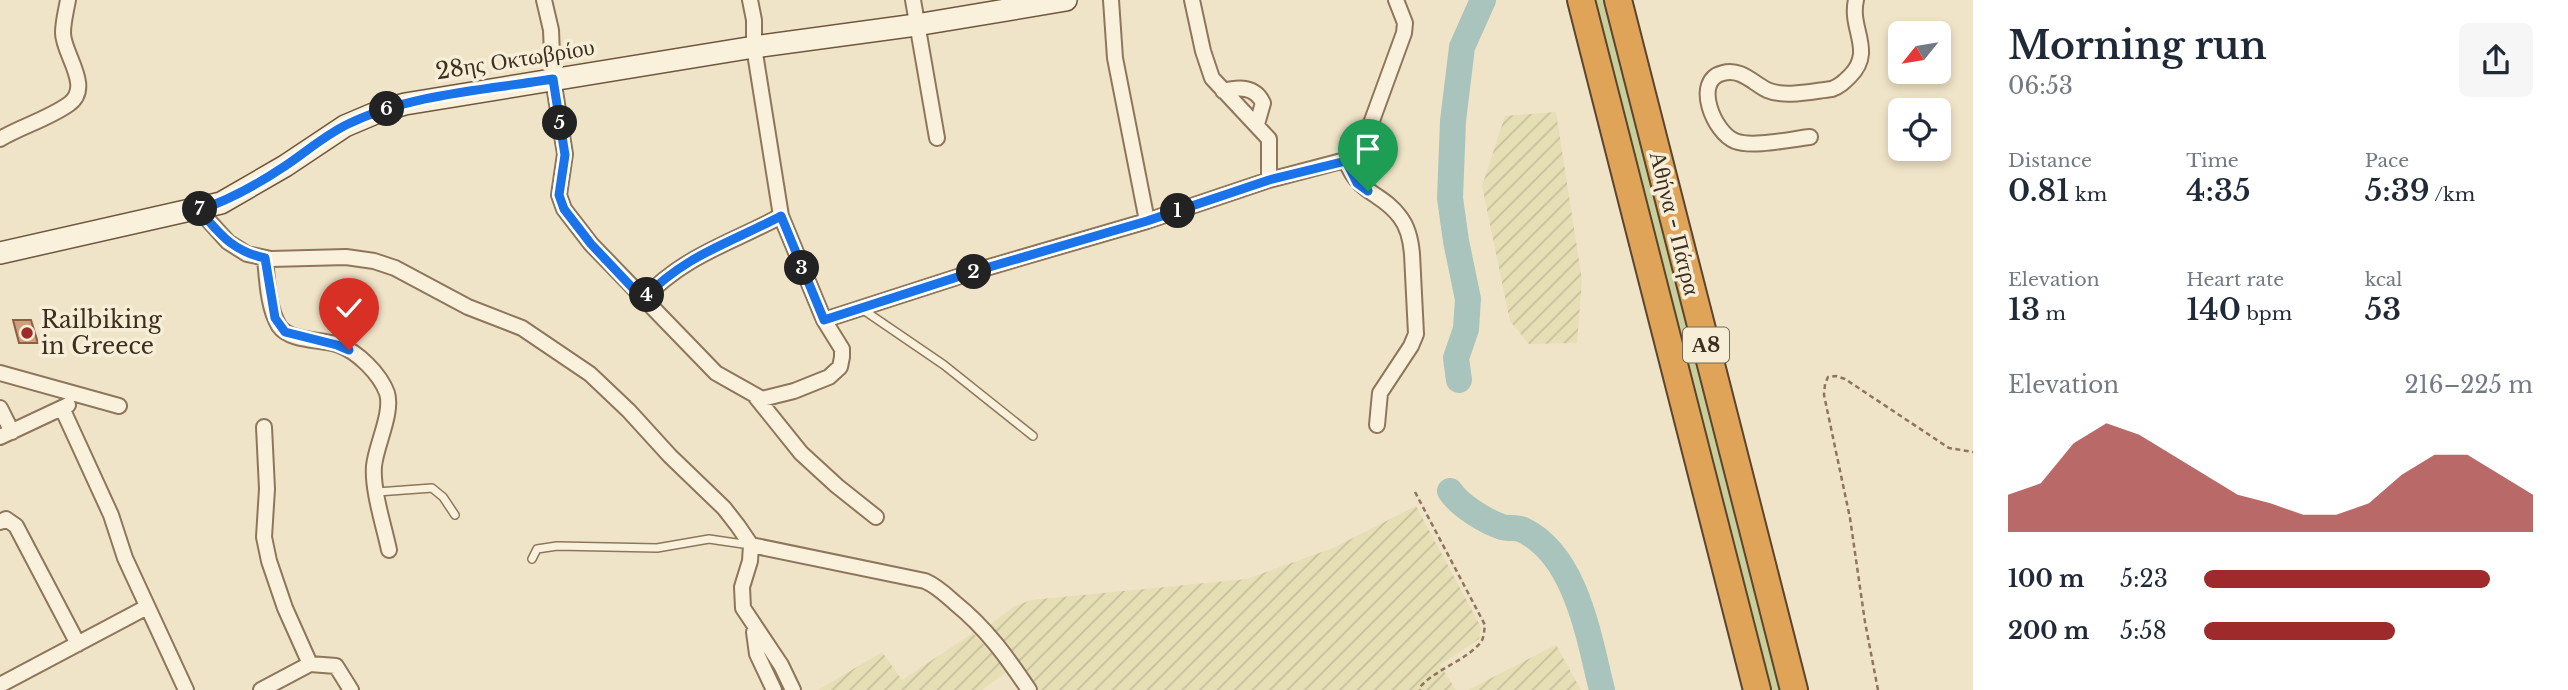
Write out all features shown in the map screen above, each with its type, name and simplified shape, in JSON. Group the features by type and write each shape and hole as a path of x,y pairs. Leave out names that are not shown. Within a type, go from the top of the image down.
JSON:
{"highway":[{"name":"Αθήνα - Πάτρα","path":"1581,0 1757,690"},
{"name":"Αθήνα - Πάτρα","path":"1618,0 1794,690"}],"street":[{"path":"0,139 62,109 72,102 77,92 78,81 63,34 68,0"},
{"path":"544,0 551,30 553,79 565,155 559,195 564,209 591,244 716,373 756,397 802,453 876,517"},
{"path":"750,0 754,20 754,47 781,216 824,320 842,349 842,362 837,372 785,394 768,398 756,397"},
{"path":"912,0 937,138"},
{"name":"28ης Οκτωβρίου","path":"0,253 221,203 246,190 345,126 378,112 435,98 1066,0"},
{"path":"1111,0 1115,58 1147,221"},
{"path":"1192,0 1208,70 1223,91 1269,139 1269,180"},
{"path":"824,320 979,270 1147,221 1269,180 1346,161 1359,155 1404,33 1405,23 1396,0"},
{"path":"1810,137 1745,143 1731,139 1723,133 1715,120 1706,91 1707,85 1717,75 1735,72 1776,93 1832,89 1840,86 1861,62 1863,52 1854,18 1856,0"},
{"path":"1223,91 1247,89 1260,97 1263,103 1262,114 1257,124"},
{"path":"1346,161 1357,183 1401,217 1412,254 1416,334 1380,393 1377,425"},
{"path":"199,210 237,248 247,254 265,258 308,260 346,257 374,261 406,273 468,307 522,328 590,374 724,508 751,545 750,561 742,587 743,608 781,665 793,690"},
{"path":"643,299 669,275 709,249 781,216"},
{"path":"265,258 275,318 280,327 291,335 349,350 380,379 386,393 389,404 374,467 390,550"},
{"path":"0,373 119,406"},
{"path":"0,408 6,435 84,397"},
{"path":"62,408 111,515 125,558 186,690"},
{"path":"264,427 267,489 264,537 285,608 310,664"},
{"path":"0,522 6,519 16,526 78,644"},
{"path":"751,545 934,585 977,621 1009,659 1028,690"},
{"path":"0,685 147,607"},
{"path":"754,627 757,654 774,690"},
{"path":"261,690 310,664 336,666 351,690"}],"lane":[{"path":"862,309 944,365 1033,436"},
{"path":"377,492 432,488 443,497 455,515"},
{"path":"532,559 537,549 557,546 657,548 709,539 751,545"}],"path":[{"path":"1878,690 1850,517 1824,394 1828,377 1845,379 1949,448 1973,452"},
{"path":"1415,492 1485,625 1482,641 1429,677 1419,687 1420,690"}],"shaded area":[{"path":"1556,112 1582,280 1577,343 1529,344 1510,321 1482,186 1505,116"},
{"path":"1416,506 1481,627 1479,639 1440,665 1456,690 1036,690 991,624 1013,607 1031,600 1247,579 1333,548"},
{"path":"973,633 1008,671 982,690 818,690 882,652 902,680"},
{"path":"1556,645 1581,690 1468,690"}],"green space":[{"path":"1596,0 1604,0 1780,690 1772,690"}],"building":[{"path":"13,320 31,320 38,343 19,343"}],"waterway":[{"path":"1459,380 1456,358 1466,329 1468,299 1450,198 1453,121 1462,47 1483,0"},
{"path":"1450,491 1466,507 1488,521 1502,527 1523,530 1541,542 1556,559 1578,601 1602,690"}],"place":[{"name":"Railbiking in Greece","path":"27,333"}],"route":[{"path":"349,350 285,332 275,318 265,258 247,254 228,242 199,210 221,203 246,190 345,126 378,112 435,98 553,79 565,155 559,195 564,209 591,244 643,299 669,275 709,249 781,216 824,320 979,270 1147,221 1269,180 1346,161 1357,183 1368,191"}]}
